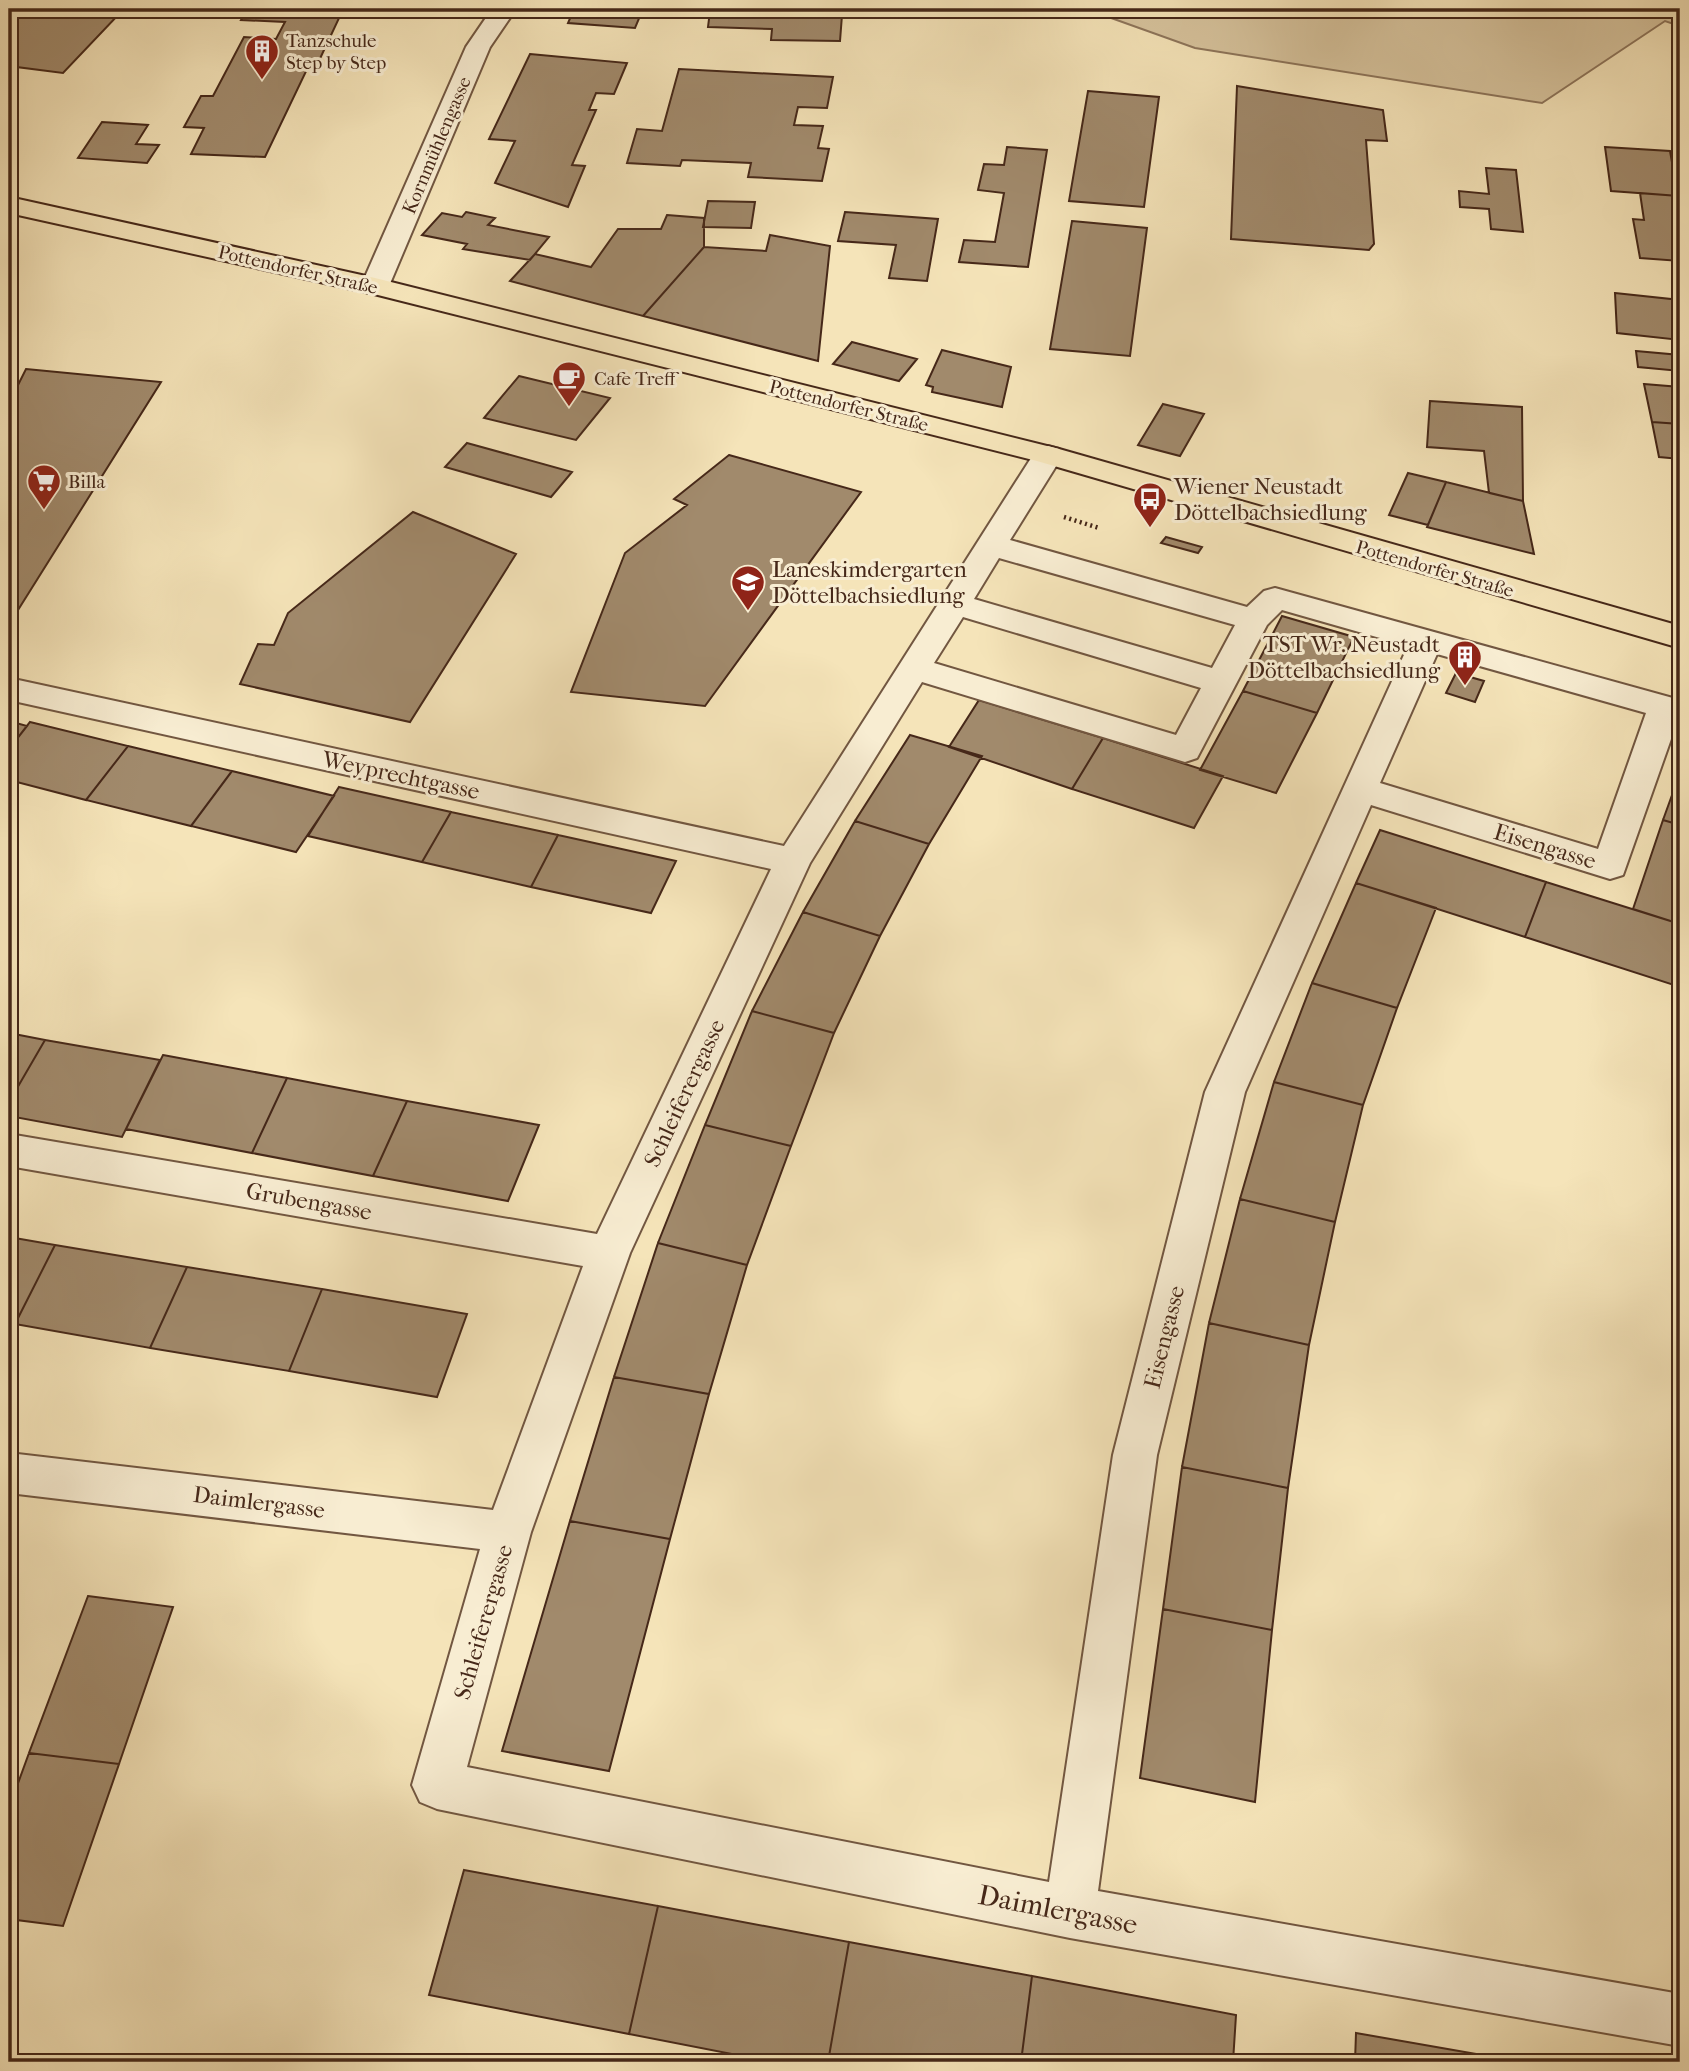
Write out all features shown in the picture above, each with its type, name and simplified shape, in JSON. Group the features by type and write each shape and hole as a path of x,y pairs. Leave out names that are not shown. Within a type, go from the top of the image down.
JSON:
{"main road":[{"name":"Pottendorfer Straße","path":"9,205 375,286 1048,455 1680,637"}],"street":[{"name":"Kornmühlengasse","path":"375,286 478,47 504,9"},
{"name":"Schleiferergasse","path":"438,1785 508,1532 609,1253 793,861 1048,455"},
{"path":"991,545 1254,620"},
{"path":"912,668 1185,750 1254,620 1275,598 1672,709"},
{"path":"954,604 1221,682"},
{"name":"Eisengasse","path":"1070,1912 1135,1455 1225,1091 1427,639"},
{"name":"Weyprechtgasse","path":"9,689 793,861"},
{"name":"Eisengasse","path":"1359,789 1610,866 1672,709"},
{"name":"Grubengasse","path":"9,1150 609,1253"},
{"name":"Daimlergasse","path":"9,1473 508,1532"},
{"name":"Daimlergasse","path":"438,1785 1070,1912 1680,2020"}],"shaded area":[{"path":"1086,9 1680,9 1680,26 1665,21 1542,103 1195,48"}],"building":[{"path":"22,9 87,9 120,13 63,73 9,66 9,22"},
{"name":"Tanzschule Step by Step","path":"247,9 304,9 302,14 340,16 317,65 309,65 265,157 191,154 204,128 184,127 201,96 213,96 244,37 276,39 285,22 241,20"},
{"path":"574,9 643,9 635,28 568,23"},
{"path":"698,9 833,9 832,15 842,15 840,41 771,40 772,29 708,27 710,11"},
{"path":"530,54 627,63 614,94 596,93 589,110 596,110 572,165 585,166 568,207 495,183 515,141 489,139"},
{"path":"679,69 833,77 827,108 798,107 794,125 823,126 818,148 829,149 822,181 748,177 751,163 682,160 680,166 627,163 637,129 662,131"},
{"path":"1237,86 1383,110 1387,141 1366,140 1374,244 1369,250 1231,239"},
{"path":"1088,91 1159,97 1144,207 1069,201"},
{"path":"102,122 148,125 136,144 159,145 147,163 78,158"},
{"path":"1007,147 1047,150 1028,267 959,262 964,240 995,242 1004,193 978,190 984,164 1004,165"},
{"path":"1605,147 1670,151 1678,196 1611,191"},
{"path":"1486,168 1516,170 1523,232 1491,229 1489,209 1460,207 1459,191 1489,194"},
{"path":"1640,193 1678,196 1680,261 1640,258 1633,219 1644,220"},
{"path":"708,201 755,202 751,228 703,227"},
{"path":"466,212 495,218 488,225 549,237 530,260 463,249 467,244 422,235 442,213 462,217"},
{"path":"845,212 938,219 927,281 889,278 896,245 838,241"},
{"path":"667,215 704,218 704,247 643,316 510,281 535,254 591,267 618,229 661,229"},
{"path":"1072,221 1147,228 1130,356 1050,349"},
{"path":"770,235 830,246 818,361 643,316 704,247 766,251"},
{"path":"1615,293 1680,300 1680,340 1617,333"},
{"path":"852,342 917,359 899,381 833,364"},
{"path":"942,350 1011,367 1002,407 932,392 933,387 926,385"},
{"path":"1636,351 1680,355 1680,371 1638,367"},
{"name":"Billa","path":"26,369 161,382 13,618 9,618 9,403"},
{"path":"519,376 610,398 576,440 484,418"},
{"path":"1644,384 1680,387 1680,424 1652,422"},
{"path":"1430,401 1522,407 1523,501 1489,493 1484,451 1427,447"},
{"path":"1163,404 1204,414 1180,456 1138,445"},
{"path":"1652,422 1680,424 1680,459 1659,457"},
{"path":"467,443 572,472 551,497 445,467"},
{"path":"729,455 861,492 705,706 571,692 625,553 687,505 674,499"},
{"path":"1408,473 1446,482 1428,525 1389,515"},
{"path":"1446,482 1523,501 1534,554 1427,527"},
{"path":"413,512 516,554 410,722 240,684 258,644 274,645 288,613"},
{"path":"1166,537 1202,547 1198,553 1161,543"},
{"path":"1282,616 1354,637 1317,713 1243,691"},
{"name":"TST Wr. Neustadt Döttelbachsiedlung","path":"1456,673 1484,681 1475,702 1446,693"},
{"path":"1243,691 1317,713 1276,793 1200,770"},
{"path":"979,700 1103,738 1072,789 949,747"},
{"path":"9,721 27,726 9,749"},
{"path":"30,722 128,746 86,800 9,780 9,749"},
{"path":"910,735 982,756 929,844 855,821"},
{"path":"1103,738 1223,776 1194,828 1072,789"},
{"path":"128,746 232,771 191,826 86,800"},
{"path":"232,771 334,796 296,852 191,826"},
{"path":"1680,773 1680,825 1663,820"},
{"path":"339,787 451,812 422,862 308,836"},
{"path":"451,812 558,835 531,887 422,862"},
{"path":"1663,820 1680,825 1680,924 1633,909"},
{"path":"855,821 929,844 880,936 803,912"},
{"path":"1380,830 1546,882 1525,937 1356,883"},
{"path":"558,835 676,861 651,913 531,887"},
{"path":"1546,882 1680,924 1680,987 1525,937"},
{"path":"1356,883 1436,908 1397,1008 1312,983"},
{"path":"803,912 880,936 834,1033 752,1011"},
{"path":"1312,983 1397,1008 1363,1105 1274,1082"},
{"path":"752,1011 834,1033 791,1146 705,1125"},
{"path":"9,1033 45,1040 9,1102"},
{"path":"45,1040 160,1060 122,1137 9,1116 9,1102"},
{"path":"163,1055 287,1078 252,1153 126,1129"},
{"path":"287,1078 407,1101 373,1176 252,1153"},
{"path":"1274,1082 1363,1105 1335,1222 1240,1199"},
{"path":"407,1101 539,1125 508,1201 373,1176"},
{"path":"705,1125 791,1146 747,1265 658,1243"},
{"path":"1240,1199 1335,1222 1309,1345 1209,1323"},
{"path":"9,1237 55,1245 15,1324 9,1323"},
{"path":"658,1243 747,1265 709,1394 614,1377"},
{"path":"55,1245 187,1267 150,1348 15,1324"},
{"path":"187,1267 322,1289 289,1371 150,1348"},
{"path":"322,1289 467,1314 437,1397 289,1371"},
{"path":"1209,1323 1309,1345 1288,1488 1182,1467"},
{"path":"614,1377 709,1394 670,1539 570,1521"},
{"path":"1182,1467 1288,1488 1272,1630 1163,1609"},
{"path":"570,1521 670,1539 609,1771 502,1751"},
{"path":"88,1596 173,1607 119,1764 29,1753"},
{"path":"1163,1609 1272,1630 1255,1802 1140,1778"},
{"path":"29,1753 119,1764 63,1926 9,1919 9,1808"},
{"path":"464,1870 658,1906 629,2034 429,1995"},
{"path":"658,1906 849,1942 828,2062 773,2062 629,2034"},
{"path":"849,1942 1032,1976 1021,2062 828,2062"},
{"path":"1032,1976 1236,2015 1233,2062 1021,2062"},
{"path":"1356,2033 1522,2062 1355,2062"}],"place":[{"name":"Tanzschule Step by Step","path":"262,81"},
{"name":"Cafe Treff","path":"569,408"},
{"name":"Billa","path":"44,511"},
{"name":"Wiener Neustadt Döttelbachsiedlung","path":"1150,529"},
{"name":"Laneskimdergarten Döttelbachsiedlung","path":"748,612"},
{"name":"TST Wr. Neustadt Döttelbachsiedlung","path":"1465,687"}]}
